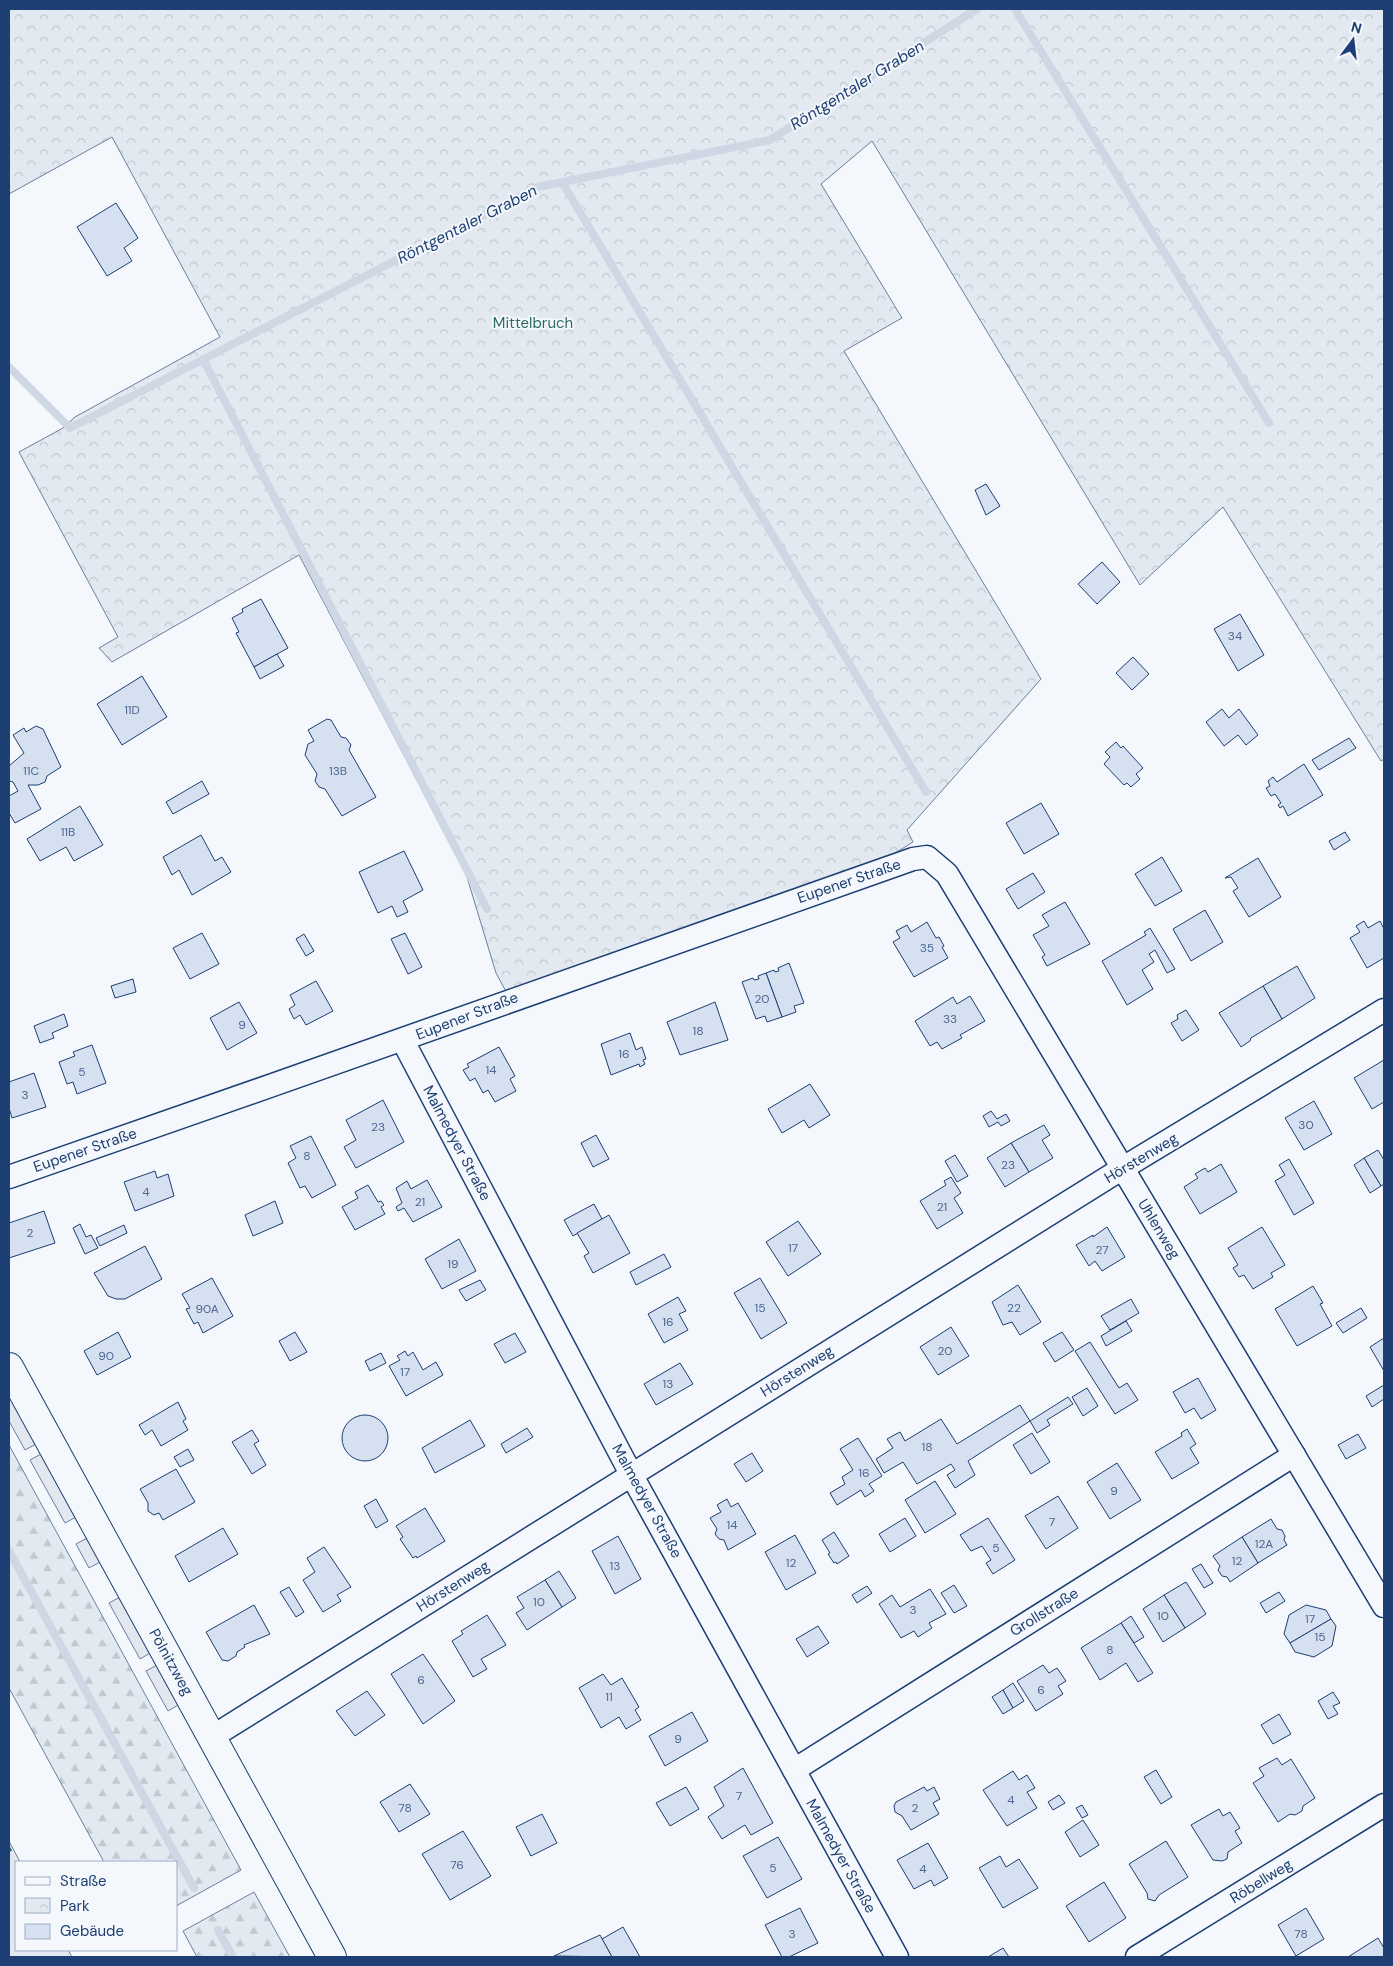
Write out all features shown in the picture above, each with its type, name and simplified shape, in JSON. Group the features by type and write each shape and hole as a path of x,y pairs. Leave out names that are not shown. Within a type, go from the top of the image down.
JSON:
{"street":[{"name":"Eupener Straße","path":"9,1177 403,1040 513,998 913,859 926,857"},
{"name":"Uhlenweg","path":"926,857 947,874 1384,1606"},
{"name":"Hörstenweg","path":"212,1738 631,1474 1123,1168 1384,1010"},
{"name":"Malmedyer Straße","path":"403,1040 631,1474 897,1957"},
{"name":"Pölnitzweg","path":"9,1367 332,1957"},
{"name":"Grollstraße","path":"794,1770 1294,1455"},
{"name":"Röbellweg","path":"1137,1957 1384,1805"}],"green space":[{"name":"Mittelbruch","path":"9,9 1384,9 1384,759 1381,761 1223,507 1140,585 872,141 821,184 902,318 844,351 1041,679 907,830 913,842 884,860 509,997 496,973 466,874 299,555 112,662 99,648 118,637 19,452 63,428 75,417 220,337 112,137 9,194"},
{"path":"9,1445 241,1870 178,1905 178,1861 103,1861 9,1688"},
{"path":"254,1892 290,1957 197,1957 183,1931"}],"shaded area":[{"path":"9,1390 38,1443 25,1450 9,1421"},
{"path":"43,1453 78,1516 65,1523 30,1460"},
{"path":"89,1537 102,1561 89,1568 76,1544"},
{"path":"122,1596 152,1652 140,1659 109,1603"},
{"path":"159,1664 180,1704 168,1711 146,1671"},
{"path":"9,1841 19,1861 15,1861 15,1951 69,1951 72,1957 9,1957"}],"building":[{"path":"116,203 138,238 124,248 132,261 107,276 77,227"},
{"path":"986,484 1000,506 986,515 975,490"},
{"path":"1102,562 1120,582 1097,604 1078,584"},
{"path":"261,599 288,648 254,667 236,633 239,632 232,618 243,612 242,609"},
{"path":"1240,614 1264,655 1238,671 1214,629"},
{"path":"277,654 284,666 260,679 254,667"},
{"path":"1133,657 1149,674 1132,690 1116,673"},
{"path":"142,676 167,717 122,745 97,704"},
{"path":"1222,709 1229,718 1239,709 1258,735 1246,745 1238,735 1224,746 1206,722"},
{"path":"327,719 331,720 341,737 346,738 351,745 349,750 376,797 342,816 325,789 319,787 315,781 317,774 305,755 308,744 314,741 308,730"},
{"path":"36,726 43,729 61,767 47,776 45,782 38,785 28,785 41,809 15,823 9,813 9,796 18,791 13,782 9,781 9,766 24,753 13,735 24,728 26,732"},
{"path":"1349,738 1356,748 1319,770 1312,760"},
{"path":"1116,742 1121,748 1123,746 1143,768 1136,774 1140,779 1131,787 1127,783 1124,785 1104,764 1110,757 1105,752"},
{"path":"1304,764 1323,795 1288,816 1283,806 1280,808 1278,805 1281,803 1275,794 1271,796 1266,788 1270,786 1268,781 1273,777 1277,782"},
{"path":"202,781 209,794 173,814 166,802"},
{"path":"1041,803 1059,834 1024,854 1006,823"},
{"path":"80,806 103,845 74,861 66,847 40,861 27,839"},
{"path":"1345,832 1350,840 1334,850 1329,841"},
{"path":"201,835 215,861 222,857 231,872 192,895 179,870 172,875 163,857"},
{"path":"404,851 423,890 403,901 408,912 397,917 392,906 378,913 359,872"},
{"path":"1162,857 1182,891 1155,906 1135,874"},
{"path":"1258,858 1281,897 1249,917 1233,891 1238,888 1231,877 1225,878"},
{"path":"1033,873 1045,892 1018,909 1006,889"},
{"path":"1065,902 1090,944 1047,966 1042,957 1045,955 1033,935 1049,926 1042,915"},
{"path":"1205,910 1223,942 1191,961 1173,929"},
{"path":"1364,921 1368,928 1380,921 1384,929 1384,958 1367,968 1350,938 1360,932 1356,926"},
{"path":"927,922 936,938 939,937 948,958 914,977 893,942 900,938 896,931 907,925 911,932"},
{"path":"1150,928 1175,969 1167,973 1155,950 1149,954 1154,962 1142,970 1153,989 1127,1005 1102,961 1146,935 1144,932"},
{"path":"202,933 219,964 190,979 173,948"},
{"path":"405,933 422,967 408,974 391,939"},
{"path":"304,934 314,951 306,956 296,939"},
{"path":"789,963 804,1003 794,1006 796,1012 782,1017 766,973 774,970 775,972 779,971 778,968"},
{"path":"1297,966 1315,998 1282,1019 1263,986"},
{"path":"766,973 782,1017 767,1022 765,1016 756,1019 742,982 753,978 754,980 759,979 758,976"},
{"path":"133,979 136,992 115,998 111,986"},
{"path":"316,981 333,1011 306,1025 300,1015 294,1019 289,1009 295,1005 290,995"},
{"path":"1263,986 1282,1019 1251,1038 1250,1041 1241,1047 1219,1013"},
{"path":"970,996 985,1021 960,1035 962,1038 942,1049 937,1042 930,1046 915,1021 953,997 957,1004"},
{"path":"239,1002 257,1033 227,1050 210,1018"},
{"path":"715,1002 728,1040 680,1055 667,1022"},
{"path":"1186,1010 1199,1030 1182,1041 1171,1023 1178,1019 1177,1015"},
{"path":"64,1014 68,1026 52,1033 54,1038 40,1043 34,1026"},
{"path":"630,1033 636,1050 642,1047 646,1059 643,1060 645,1064 640,1067 639,1064 611,1075 601,1044"},
{"path":"92,1045 106,1083 77,1094 73,1082 67,1084 59,1062 75,1056 73,1052"},
{"path":"499,1047 515,1076 510,1079 516,1091 495,1102 488,1090 483,1093 475,1078 470,1081 463,1070 469,1067 467,1064"},
{"path":"1384,1060 1384,1102 1372,1109 1354,1078"},
{"path":"34,1073 46,1107 12,1118 9,1108 9,1082"},
{"path":"810,1084 830,1115 809,1128 804,1120 782,1133 768,1109"},
{"path":"383,1100 404,1142 356,1168 344,1147 356,1140 346,1120"},
{"path":"1314,1101 1332,1134 1304,1150 1285,1118"},
{"path":"991,1111 997,1119 1006,1114 1010,1121 1001,1126 998,1122 989,1127 983,1116"},
{"path":"1044,1125 1050,1135 1042,1140 1053,1158 1029,1172 1011,1143"},
{"path":"596,1135 609,1159 593,1167 581,1143"},
{"path":"311,1136 336,1185 312,1198 305,1186 300,1188 288,1163 296,1158 290,1146"},
{"path":"1011,1143 1029,1172 1005,1187 987,1158"},
{"path":"1378,1150 1384,1160 1384,1184 1381,1186 1364,1158"},
{"path":"955,1155 968,1176 957,1182 945,1161"},
{"path":"1364,1158 1381,1186 1370,1193 1354,1165"},
{"path":"1289,1159 1314,1203 1294,1215 1275,1181 1285,1175 1279,1165"},
{"path":"1221,1164 1237,1192 1200,1214 1184,1187 1198,1178 1195,1174 1205,1168 1208,1172"},
{"path":"155,1171 157,1178 168,1174 174,1196 135,1211 124,1182"},
{"path":"951,1177 961,1193 954,1198 963,1213 937,1229 920,1201 946,1185 944,1181"},
{"path":"427,1180 442,1207 413,1222 404,1208 398,1211 396,1207 402,1203 396,1188 407,1181 411,1189"},
{"path":"368,1185 378,1202 381,1201 384,1205 381,1207 385,1214 355,1230 342,1207 358,1198 355,1192"},
{"path":"275,1201 283,1223 253,1236 245,1215"},
{"path":"594,1204 602,1219 573,1236 564,1220"},
{"path":"44,1211 55,1243 9,1258 9,1223"},
{"path":"609,1215 630,1253 593,1273 584,1256 589,1253 577,1233"},
{"path":"798,1221 821,1254 788,1276 766,1242"},
{"path":"80,1224 86,1237 91,1235 98,1248 85,1254 73,1228"},
{"path":"124,1225 127,1233 100,1246 96,1238"},
{"path":"1107,1227 1125,1257 1102,1271 1095,1261 1089,1266 1076,1245 1093,1235 1093,1237"},
{"path":"1262,1227 1285,1265 1271,1273 1273,1277 1253,1289 1244,1275 1239,1277 1233,1268 1238,1265 1228,1248"},
{"path":"459,1239 476,1271 442,1289 425,1259"},
{"path":"145,1246 162,1279 125,1299 116,1299 108,1296 94,1273"},
{"path":"664,1254 671,1267 636,1285 630,1272"},
{"path":"212,1278 233,1316 203,1333 198,1322 194,1324 186,1309 190,1308 182,1294"},
{"path":"760,1278 787,1323 761,1339 734,1293"},
{"path":"480,1280 486,1290 466,1301 459,1290"},
{"path":"1018,1285 1041,1322 1020,1335 1012,1322 1003,1325 992,1302"},
{"path":"1313,1286 1323,1303 1320,1304 1332,1326 1297,1346 1275,1309"},
{"path":"678,1297 686,1311 679,1314 688,1330 664,1343 648,1314"},
{"path":"1131,1299 1139,1313 1110,1330 1101,1316"},
{"path":"1361,1308 1367,1318 1343,1333 1336,1323"},
{"path":"1126,1321 1132,1331 1106,1346 1101,1336"},
{"path":"951,1327 969,1356 938,1375 920,1347"},
{"path":"118,1332 131,1357 97,1375 84,1351"},
{"path":"295,1332 307,1352 290,1361 279,1341"},
{"path":"1062,1332 1074,1350 1055,1362 1043,1343"},
{"path":"515,1333 526,1352 505,1363 494,1344"},
{"path":"1384,1338 1384,1371 1370,1347"},
{"path":"1090,1342 1119,1388 1127,1383 1138,1400 1115,1414 1075,1351"},
{"path":"405,1351 408,1356 413,1352 423,1370 436,1362 443,1375 406,1396 389,1366 400,1360 397,1356"},
{"path":"381,1353 386,1363 370,1371 365,1361"},
{"path":"680,1363 693,1384 656,1405 644,1384"},
{"path":"1198,1378 1216,1410 1201,1419 1194,1408 1185,1413 1173,1392"},
{"path":"1384,1385 1384,1399 1372,1407 1366,1396"},
{"path":"1087,1388 1098,1406 1083,1416 1072,1397"},
{"path":"1068,1397 1073,1404 1047,1420 1050,1425 1037,1433 1030,1421"},
{"path":"178,1402 186,1419 183,1421 188,1430 161,1446 152,1430 145,1435 139,1425"},
{"path":"1020,1405 1030,1421 968,1461 975,1475 955,1488 947,1475 955,1470 951,1464 917,1484 903,1462 884,1473 876,1459 893,1448 887,1439 900,1432 905,1441 941,1419 957,1444"},
{"path":"360,1415 370,1415 384,1425 388,1438 384,1451 378,1457 370,1461 360,1461 346,1451 342,1443 342,1433 352,1419"},
{"path":"470,1420 485,1446 435,1473 422,1448"},
{"path":"527,1428 533,1437 506,1453 501,1444"},
{"path":"1187,1429 1196,1444 1190,1448 1199,1463 1172,1479 1155,1452 1182,1436 1181,1433"},
{"path":"252,1430 259,1441 254,1444 266,1465 252,1474 232,1442"},
{"path":"1032,1433 1050,1462 1031,1474 1013,1445"},
{"path":"1358,1434 1366,1448 1346,1459 1338,1445"},
{"path":"858,1438 882,1476 869,1484 874,1491 865,1497 861,1490 837,1505 830,1493 845,1484 842,1477 853,1470 840,1449"},
{"path":"188,1449 194,1460 180,1467 174,1457"},
{"path":"752,1453 763,1471 746,1482 734,1464"},
{"path":"1117,1463 1141,1500 1110,1519 1087,1482"},
{"path":"176,1469 195,1502 163,1520 159,1513 154,1515 148,1511 148,1503 140,1489"},
{"path":"935,1481 956,1514 925,1533 905,1500"},
{"path":"1058,1496 1078,1528 1046,1549 1025,1516"},
{"path":"376,1499 388,1521 376,1528 364,1506"},
{"path":"727,1499 731,1507 738,1503 756,1534 728,1550 724,1540 719,1539 715,1534 717,1529 710,1518 721,1512 717,1505"},
{"path":"425,1508 445,1541 417,1558 416,1556 413,1558 400,1539 403,1537 396,1526"},
{"path":"905,1518 916,1536 890,1552 879,1534"},
{"path":"988,1518 1015,1560 993,1574 986,1563 991,1560 982,1546 971,1551 960,1535"},
{"path":"1271,1519 1277,1529 1282,1530 1287,1545 1258,1563 1242,1537"},
{"path":"223,1528 238,1554 189,1582 175,1556"},
{"path":"834,1532 849,1556 837,1564 836,1562 834,1563 828,1554 830,1553 822,1540"},
{"path":"795,1535 816,1573 786,1590 765,1552"},
{"path":"618,1536 641,1579 615,1594 592,1551"},
{"path":"1242,1537 1258,1563 1230,1582 1218,1570 1220,1566 1213,1556"},
{"path":"324,1547 351,1587 337,1595 341,1601 323,1612 303,1580 315,1572 307,1558"},
{"path":"1201,1564 1213,1583 1204,1588 1192,1569"},
{"path":"559,1571 576,1598 562,1607 545,1580"},
{"path":"545,1580 562,1607 527,1630 516,1613 524,1608 517,1597"},
{"path":"1186,1582 1206,1614 1185,1628 1164,1595"},
{"path":"954,1585 967,1606 954,1613 941,1593"},
{"path":"867,1586 872,1593 857,1603 852,1595"},
{"path":"289,1587 304,1612 296,1617 280,1592"},
{"path":"930,1589 946,1614 929,1623 932,1628 918,1637 914,1631 901,1638 879,1604 892,1595 900,1607"},
{"path":"1279,1592 1285,1601 1266,1613 1260,1603"},
{"path":"1164,1595 1185,1628 1163,1642 1143,1609"},
{"path":"254,1605 270,1634 244,1645 245,1647 237,1652 236,1656 228,1661 222,1660 206,1632"},
{"path":"1306,1605 1326,1610 1331,1619 1290,1643 1284,1634 1289,1615"},
{"path":"487,1615 506,1645 481,1659 487,1669 473,1677 452,1641 463,1634 461,1631"},
{"path":"1131,1616 1144,1637 1134,1643 1121,1623"},
{"path":"1331,1619 1336,1626 1332,1646 1314,1657 1295,1652 1290,1643"},
{"path":"1121,1623 1153,1673 1138,1682 1126,1663 1100,1680 1081,1648"},
{"path":"818,1626 829,1643 807,1657 796,1639"},
{"path":"423,1654 455,1701 423,1724 391,1674"},
{"path":"1043,1665 1049,1673 1057,1668 1066,1681 1058,1686 1063,1694 1036,1711 1017,1681"},
{"path":"603,1674 611,1685 622,1678 639,1707 635,1710 641,1720 626,1729 619,1717 601,1728 579,1688"},
{"path":"1013,1683 1024,1701 1013,1708 1003,1690"},
{"path":"1003,1690 1013,1708 1003,1714 992,1697"},
{"path":"367,1691 385,1715 355,1736 336,1711"},
{"path":"1333,1692 1340,1703 1333,1706 1338,1714 1328,1719 1318,1701"},
{"path":"692,1712 708,1741 665,1766 649,1736"},
{"path":"1279,1714 1291,1734 1273,1744 1261,1725"},
{"path":"1277,1758 1282,1765 1291,1759 1315,1798 1303,1806 1302,1811 1295,1815 1290,1814 1278,1822 1253,1783 1264,1776 1259,1768"},
{"path":"743,1768 773,1823 751,1835 745,1825 722,1839 708,1817 724,1806 714,1787"},
{"path":"1156,1770 1172,1797 1161,1804 1144,1777"},
{"path":"1013,1771 1019,1780 1027,1775 1035,1788 1027,1792 1037,1808 1007,1826 983,1790"},
{"path":"410,1784 430,1814 399,1832 380,1802"},
{"path":"686,1787 699,1809 670,1826 656,1803"},
{"path":"924,1787 927,1791 934,1787 940,1799 933,1803 939,1814 911,1830 902,1816 895,1812 894,1806 896,1802"},
{"path":"1059,1795 1065,1803 1053,1810 1048,1802"},
{"path":"1082,1805 1088,1815 1082,1818 1076,1808"},
{"path":"1219,1809 1223,1816 1230,1812 1240,1828 1235,1831 1242,1843 1228,1852 1227,1859 1222,1861 1213,1860 1191,1825"},
{"path":"542,1814 557,1843 531,1856 516,1827"},
{"path":"1083,1820 1099,1845 1080,1857 1065,1832"},
{"path":"463,1831 491,1876 450,1900 422,1854"},
{"path":"778,1837 802,1879 767,1898 743,1856"},
{"path":"1166,1841 1188,1877 1159,1895 1155,1901 1148,1899 1147,1893 1129,1864"},
{"path":"928,1843 948,1878 934,1886 931,1880 914,1889 897,1860"},
{"path":"1000,1856 1006,1867 1019,1859 1038,1888 1003,1908 979,1868"},
{"path":"1104,1882 1126,1918 1089,1942 1066,1906"},
{"path":"800,1908 818,1943 789,1957 782,1957 765,1925"},
{"path":"1306,1908 1324,1939 1296,1956 1278,1925"},
{"path":"623,1927 640,1957 612,1957 602,1939"},
{"path":"600,1935 612,1957 554,1956"},
{"path":"1378,1938 1384,1948 1384,1957 1348,1957"},
{"path":"1003,1948 1009,1957 988,1957"}],"waterway":[{"name":"Röntgentaler Graben","path":"9,367 70,428 538,187 770,140 977,9"},
{"path":"1015,9 1269,423"},
{"path":"562,182 926,792"},
{"path":"203,359 487,909"},
{"path":"9,1551 194,1888"},
{"path":"218,1930 233,1957"}]}
